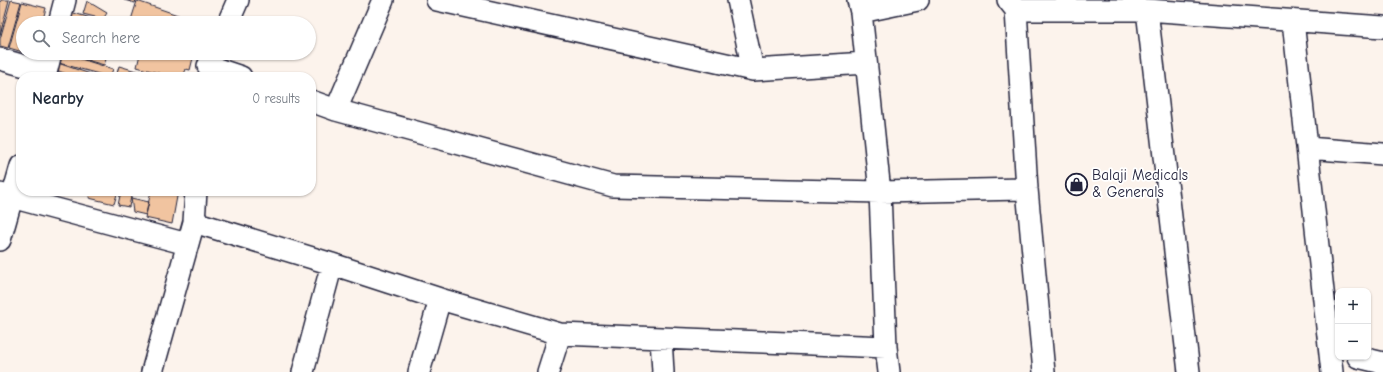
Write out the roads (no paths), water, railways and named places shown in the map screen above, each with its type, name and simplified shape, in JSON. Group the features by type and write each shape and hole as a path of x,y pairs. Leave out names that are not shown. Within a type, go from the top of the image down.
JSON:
{"street":[{"path":"61,16 65,0"},
{"path":"231,16 238,0"},
{"path":"336,110 382,0"},
{"path":"437,0 753,70 866,63"},
{"path":"738,0 753,70"},
{"path":"889,372 886,347 880,192 860,6 918,0"},
{"path":"1044,372 1012,5 1147,10 1383,27"},
{"path":"1147,10 1189,372"},
{"path":"1293,21 1307,148 1334,351 1332,372"},
{"path":"0,59 47,67"},
{"path":"210,65 228,72"},
{"path":"316,103 336,110 613,186 880,192 1027,189"},
{"path":"1307,148 1383,154"},
{"path":"0,240 6,196 16,176"},
{"path":"6,196 187,244"},
{"path":"152,372 194,222 196,196"},
{"path":"194,222 440,299 560,334 886,347"},
{"path":"303,372 332,264"},
{"path":"419,372 440,299"},
{"path":"548,372 560,334"},
{"path":"661,338 663,372"},
{"path":"1370,360 1383,363"}],"place":[{"name":"Balaji Medicals & Generals","path":"1076,184"}]}
